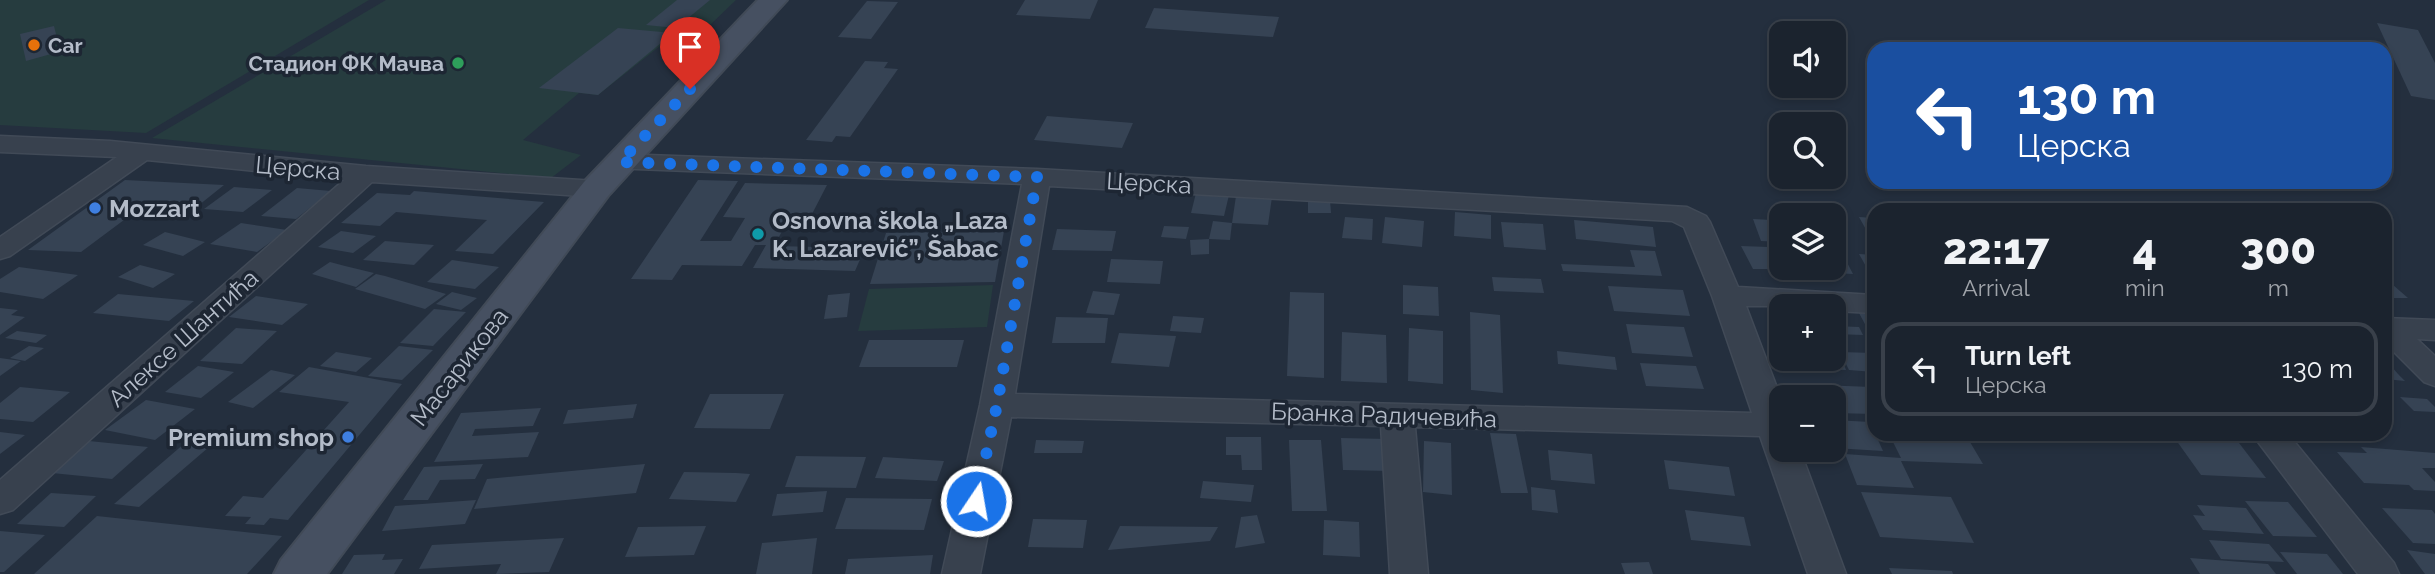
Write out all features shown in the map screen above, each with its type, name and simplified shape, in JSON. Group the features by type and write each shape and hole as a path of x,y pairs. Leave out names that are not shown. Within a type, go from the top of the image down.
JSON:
{"main road":[{"name":"Масарикова","path":"299,574 596,190 773,0"}],"street":[{"name":"Церска","path":"0,144 596,190"},
{"path":"0,250 141,153"},
{"name":"Церска","path":"620,162 1037,177 1677,213 1696,222 1727,296"},
{"name":"Алексе Шантића","path":"0,501 366,174"},
{"path":"961,574 997,405 1037,177"},
{"path":"1769,416 1727,296 1867,304"},
{"path":"2392,328 2435,330"},
{"path":"2392,334 2435,375"},
{"name":"Бранка Радичевића","path":"997,405 1769,425"},
{"path":"1397,416 1409,574"},
{"path":"2275,441 2380,574"},
{"path":"1786,462 1827,574"}],"green space":[{"path":"0,0 369,0 146,133 0,125"},
{"name":"Стадион ФК Мачва","path":"386,0 736,0 710,25 675,34 598,95 579,93 523,140 581,155 551,178 152,138"},
{"path":"993,285 987,327 858,331 869,289"}],"building":[{"path":"677,0 710,0 676,28 646,25"},
{"path":"1025,0 1098,0 1090,19 1016,15"},
{"path":"867,1 898,2 871,39 838,37"},
{"path":"1154,8 1279,17 1273,37 1145,28"},
{"path":"2377,23 2418,30 2435,63 2435,100 2411,96 2392,55 2392,42 2386,42"},
{"path":"54,26 58,42 49,44 51,54 26,61 20,34"},
{"path":"618,28 673,33 598,95 539,88"},
{"path":"865,61 888,62 884,68 898,69 850,137 836,136 832,142 806,140"},
{"path":"1047,116 1133,123 1122,148 1034,140"},
{"path":"125,180 224,185 184,217 132,214 81,252 28,250"},
{"name":"Osnovna škola „Laza K. Lazarević”, Šabac","path":"698,180 738,181 700,241 731,241 745,218 723,217 745,183 827,185 812,214 792,213 774,246 865,248 855,271 753,268 766,245 755,245 742,266 682,265 672,280 631,279"},
{"path":"234,187 272,190 243,212 204,209"},
{"path":"297,188 331,191 296,219 261,216"},
{"path":"414,191 544,202 493,254 455,251 487,220 396,212 380,226 341,223 377,193 410,195"},
{"path":"1196,193 1229,195 1224,216 1191,213"},
{"path":"1236,196 1272,197 1268,225 1232,223"},
{"path":"1308,199 1330,200 1331,213 1308,213"},
{"path":"1455,212 1491,215 1491,239 1454,236"},
{"path":"1345,217 1373,219 1372,240 1342,238"},
{"path":"1385,217 1424,221 1422,247 1382,243"},
{"path":"1859,217 1867,218 1867,231"},
{"path":"1753,219 1769,220 1769,241 1761,241"},
{"path":"1574,220 1653,227 1656,247 1576,239"},
{"path":"1213,221 1232,223 1230,240 1209,239"},
{"path":"1501,222 1543,224 1546,250 1504,247"},
{"path":"241,223 287,230 257,252 210,244"},
{"path":"1164,226 1189,227 1186,239 1161,237"},
{"path":"1057,229 1116,231 1112,251 1052,250"},
{"path":"341,231 376,236 353,253 318,247"},
{"path":"1004,231 995,282 870,284 886,233"},
{"path":"165,232 205,242 183,256 143,245"},
{"path":"1209,239 1209,254 1191,255 1190,240"},
{"path":"385,241 434,245 414,265 363,260"},
{"path":"1741,246 1769,247 1769,269 1753,269"},
{"path":"1630,250 1655,251 1662,276 1563,271 1561,264 1635,267"},
{"path":"1859,254 1867,255 1867,268"},
{"path":"1111,259 1163,261 1160,284 1107,282"},
{"path":"452,260 499,267 475,289 427,282"},
{"path":"1846,260 1853,274 1846,274"},
{"path":"330,262 374,273 356,287 312,274"},
{"path":"140,265 175,274 153,288 118,277"},
{"path":"19,267 78,275 43,299 0,292 0,279"},
{"path":"376,274 446,294 425,309 355,289"},
{"path":"1492,277 1541,279 1544,293 1494,291"},
{"path":"2392,284 2408,298 2392,298"},
{"path":"1403,285 1438,287 1439,316 1403,314"},
{"path":"1608,286 1683,290 1690,316 1614,311"},
{"path":"1093,291 1120,294 1114,315 1086,313"},
{"path":"452,292 477,298 461,310 436,304"},
{"path":"1290,292 1324,293 1324,378 1287,376"},
{"path":"850,293 847,317 824,319 828,295"},
{"path":"118,294 194,301 169,321 93,313"},
{"path":"256,296 308,304 282,325 229,317"},
{"path":"0,308 18,310 11,315 25,317 0,335"},
{"path":"434,309 466,312 433,346 400,343"},
{"path":"1470,312 1500,315 1503,393 1471,390"},
{"path":"1859,313 1867,314 1867,328"},
{"path":"1173,316 1204,318 1201,333 1170,331"},
{"path":"1056,317 1108,318 1105,343 1052,343"},
{"path":"1626,324 1684,327 1693,357 1632,353"},
{"path":"1846,326 1859,327 1863,335 1846,334"},
{"path":"236,328 277,331 242,364 200,361"},
{"path":"1409,328 1443,331 1443,384 1408,381"},
{"path":"17,331 47,335 36,343 5,338"},
{"path":"1342,332 1386,335 1387,383 1341,381"},
{"path":"1119,333 1176,336 1169,367 1111,363"},
{"path":"869,340 964,340 957,367 859,367"},
{"path":"29,346 44,348 25,361 10,358"},
{"path":"399,346 433,350 402,380 368,376"},
{"path":"1557,351 1615,357 1617,370 1558,364"},
{"path":"336,352 372,358 356,372 320,366"},
{"path":"1846,352 1867,353 1867,371 1849,370"},
{"path":"0,358 21,361 0,376"},
{"path":"1640,363 1696,366 1704,389 1646,386"},
{"path":"198,366 234,372 201,398 165,392"},
{"path":"309,367 402,384 288,520 270,518 264,525 245,524 251,517 225,516 243,496 263,498 349,402 279,392"},
{"path":"2392,367 2398,374 2405,381 2392,380"},
{"path":"271,370 295,375 253,408 228,402"},
{"path":"1846,386 1867,387 1867,414 1846,413"},
{"path":"20,387 70,392 33,422 0,419 0,403"},
{"path":"710,394 784,394 770,429 694,428"},
{"path":"2400,397 2427,399 2435,407 2435,412 2414,411"},
{"path":"146,400 195,409 155,440 105,430"},
{"path":"637,404 633,418 563,424 568,410"},
{"path":"541,408 533,426 475,429 472,436 539,432 528,457 434,462 461,413"},
{"path":"1846,421 1867,422 1867,441 1879,441 1883,451 1846,449"},
{"path":"0,432 25,435 0,454"},
{"path":"1490,433 1516,434 1528,493 1501,493"},
{"path":"1226,437 1261,437 1262,470 1242,470 1241,455 1226,455"},
{"path":"1341,438 1388,439 1391,471 1343,470"},
{"path":"1036,440 1084,441 1082,453 1034,453"},
{"path":"1289,440 1321,440 1327,511 1292,511"},
{"path":"89,441 148,447 112,479 52,473"},
{"path":"1424,441 1451,443 1452,495 1423,492"},
{"path":"1892,441 1970,442 1983,464 1901,461 1914,488 1857,485 1846,454 1901,458"},
{"path":"2177,441 2239,443 2266,478 2201,475"},
{"path":"185,443 209,447 139,507 114,504"},
{"path":"2361,447 2435,453 2435,468 2422,468 2435,482 2435,491 2414,490 2409,485 2364,483 2337,452 2367,453"},
{"path":"1548,450 1592,454 1595,484 1551,480"},
{"path":"796,456 866,457 856,488 785,487"},
{"path":"883,457 944,461 937,481 875,478"},
{"path":"1664,460 1729,467 1735,496 1669,489"},
{"path":"483,464 475,479 440,480 428,500 403,500 424,467"},
{"path":"645,464 636,493 474,509 487,479"},
{"path":"684,472 750,474 736,502 669,499"},
{"path":"1203,481 1254,485 1251,502 1200,498"},
{"path":"1531,487 1555,490 1558,513 1532,510"},
{"path":"827,491 823,512 772,516 777,494"},
{"path":"1861,492 1951,497 1974,543 1880,537"},
{"path":"51,493 96,496 64,527 17,524"},
{"path":"846,498 932,499 924,530 835,529"},
{"path":"476,500 465,524 382,531 395,506"},
{"path":"2245,501 2288,502 2317,537 2273,536"},
{"path":"2197,505 2246,508 2264,534 2203,530 2193,515 2205,516"},
{"path":"2382,508 2432,510 2435,514 2435,544 2413,543"},
{"path":"1685,510 1744,517 1751,546 1691,540"},
{"path":"1257,515 1265,543 1235,548 1241,517"},
{"path":"97,516 282,536 247,574 34,574"},
{"path":"1033,519 1087,520 1083,548 1028,547"},
{"path":"1324,520 1359,522 1360,557 1323,555"},
{"path":"706,526 694,555 625,557 638,527"},
{"path":"1120,526 1218,527 1210,541 1108,550"},
{"path":"0,531 45,535 4,572 0,572"},
{"path":"564,538 549,572 496,574 501,564 419,569 432,545"},
{"path":"817,538 812,574 756,574 762,543"},
{"path":"2209,540 2269,544 2284,562 2221,559"},
{"path":"2407,550 2435,554 2435,574 2425,574"},
{"path":"2280,552 2327,554 2343,574 2297,574"},
{"path":"385,554 382,560 403,559 394,574 342,574 354,555"},
{"path":"933,555 930,574 845,574 848,559"},
{"path":"2190,558 2268,564 2276,574 2200,574"},
{"path":"1649,562 1653,574 1625,574 1621,563"},
{"path":"1889,568 1952,571 1953,574 1892,574"}],"place":[{"name":"Car","path":"34,45"},
{"name":"Стадион ФК Мачва","path":"458,63"},
{"name":"Mozzart","path":"95,208"},
{"name":"Osnovna škola „Laza K. Lazarević”, Šabac","path":"758,234"},
{"name":"Premium shop","path":"348,437"}],"route":[{"path":"690,89 620,162 1037,177 997,405 976,501"}]}
